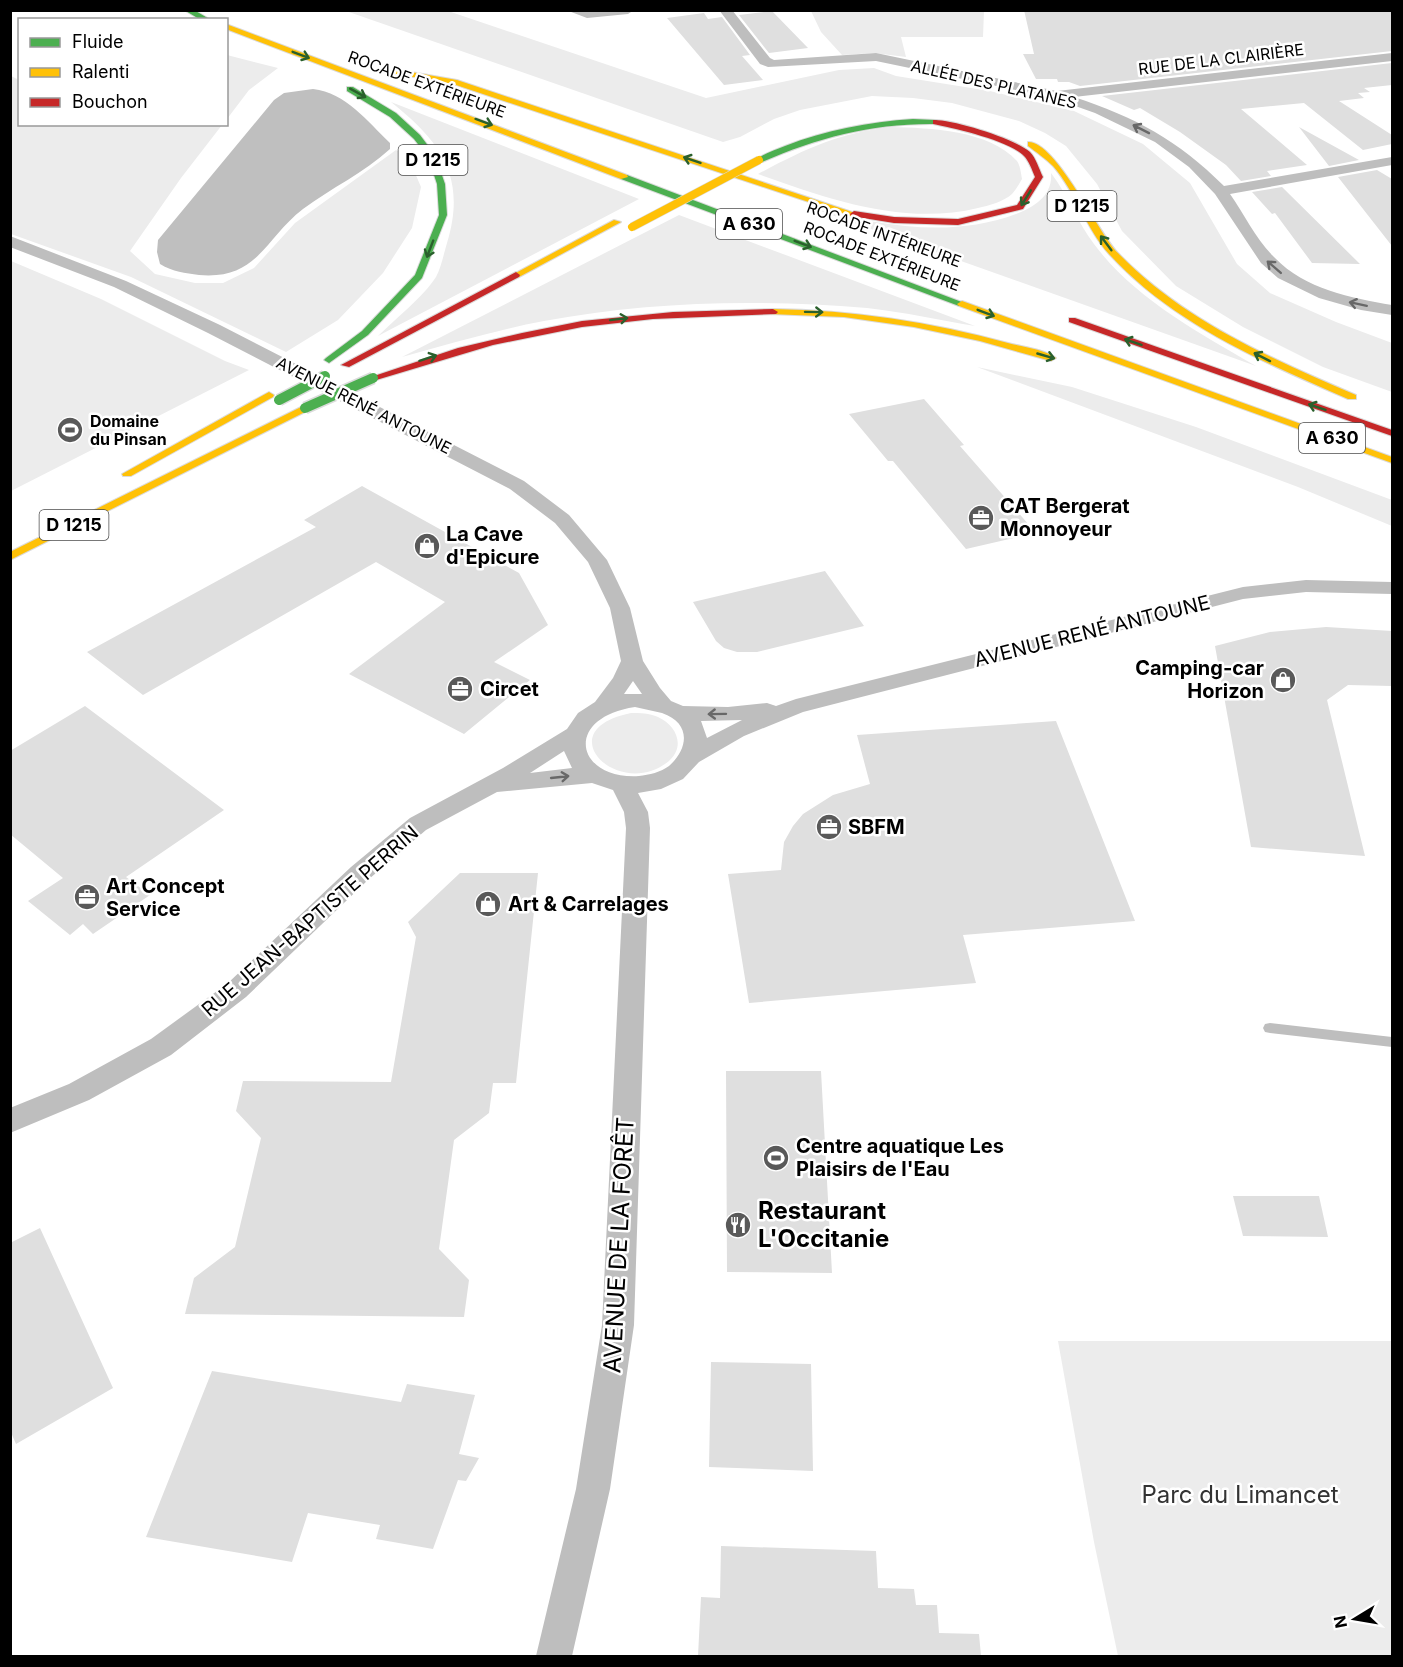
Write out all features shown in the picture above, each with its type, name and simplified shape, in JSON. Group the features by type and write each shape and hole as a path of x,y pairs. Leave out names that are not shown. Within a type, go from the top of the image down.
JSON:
{"highway":[{"path":"186,10 204,18"},
{"name":"ROCADE EXTÉRIEURE","path":"228,27 990,315 1392,460"},
{"name":"D 1215","path":"228,38 356,91 393,115 417,137 432,157 441,184 443,215 420,276 365,333 274,398"},
{"path":"300,407 356,372 632,227 759,160 824,132 882,121 929,122 982,132 1026,153 1039,177 1020,207 958,222 894,220 858,215 454,82 389,69 558,131"},
{"name":"D 1215","path":"118,479 274,398 342,367 776,139 823,121 875,113 935,113 992,125 1041,149 1070,185 1092,225 1121,263 1155,291 1214,333 1292,372 1362,402"},
{"name":"A 630","path":"687,179 729,194"},
{"path":"300,407 428,358 486,342 565,326 663,314 832,313 961,333 1064,362"},
{"name":"A 630","path":"1062,317 1392,433"},
{"name":"D 1215","path":"10,557 300,407"},
{"path":"1221,413 1232,416 1272,417"}],"street":[{"path":"572,10 587,14 628,10"},
{"name":"ALLÉE DES PLATANES","path":"725,10 765,61 784,65 876,57 1053,94 1121,119 1160,139 1194,164 1221,190 1267,260 1284,275 1325,295 1361,305 1392,310"},
{"name":"RUE DE LA CLAIRIÈRE","path":"1053,94 1392,57"},
{"path":"1221,190 1392,161"},
{"name":"AVENUE RENÉ ANTOUNE","path":"10,241 120,284 214,329 517,485 562,519 597,560 620,608 632,661 652,693 671,709 728,714 796,706 1243,593 1306,586 1392,588"},
{"path":"602,708 624,680 632,661"},
{"path":"635,700 671,709 687,719 696,732 697,746 693,756 678,773 661,781 622,784 595,775 578,760 573,747 575,734 582,721 602,708 614,703 635,700"},
{"name":"AVENUE RENÉ ANTOUNE","path":"693,756 736,730 796,706"},
{"name":"RUE JEAN-BAPTISTE PERRIN","path":"10,1121 79,1092 161,1047 237,990 360,873 418,825 484,789 575,734"},
{"name":"RUE JEAN-BAPTISTE PERRIN","path":"484,789 566,776 595,775"},
{"name":"AVENUE DE LA FORÊT","path":"638,828 651,796 661,781"},
{"name":"AVENUE DE LA FORÊT","path":"554,1656 593,1489 618,1325 638,828 636,812 622,784"}],"lane":[{"path":"1270,1028 1392,1042"}],"green space":[{"path":"346,11 448,11 706,98 839,70 874,68 896,76 990,91 1074,111 1143,144 1190,183 1237,264 1270,293 1336,322 1392,343 1392,392 1323,367 1243,327 1176,286 1122,231 1097,184 1066,146 1019,121 952,103 872,96 800,110 774,119 740,137 723,142"},
{"path":"811,11 984,11 983,37 901,37 906,57 874,53 842,55 821,32"},
{"path":"228,55 278,68 249,90 228,118"},
{"path":"11,76 18,80 18,126 221,126 181,178 130,251 155,274 195,283 223,283 254,268 295,223 396,150 409,159 421,187 412,228 383,273 338,320 286,352 131,277 11,234"},
{"path":"391,102 639,199 378,336 417,300 436,277 452,220 454,199 451,180 436,147 409,117"},
{"path":"891,127 941,130 991,143 1017,161 1022,179 1012,194 996,203 950,213 922,214 866,207 758,174 822,143 854,133"},
{"path":"1051,173 1094,244 1128,281 1169,313 1256,366 812,208 888,224 940,228 965,226 991,222 1030,208 1046,194 1051,181"},
{"path":"679,215 975,326 867,308 826,305 745,303 664,306 584,314 544,321 402,357"},
{"name":"Domaine du Pinsan","path":"11,261 101,299 225,361 249,370 11,491"},
{"path":"977,367 1072,387 1196,427 1392,500 1392,526 1298,487"},
{"path":"631,713 658,717 674,730 678,743 669,761 650,771 630,773 613,768 599,759 592,746 594,733 606,722"},
{"name":"Parc du Limancet","path":"1058,1341 1392,1341 1392,1656 1118,1656 1094,1542"}],"shaded area":[{"path":"313,89 336,96 355,109 390,143 390,149 369,166 303,209 258,255 235,271 219,275 199,275 184,273 160,264 157,252 158,240 274,100 284,93"}],"building":[{"path":"1024,10 1392,10 1392,51 1080,86 1069,82 1058,82 1057,79 1036,79 1023,54 1034,54"},
{"path":"772,11 808,48 769,53 739,15"},
{"path":"704,13 708,19 722,17 750,55 742,56 763,80 724,85 667,18"},
{"path":"1392,63 1392,85 1364,88 1370,92 1358,93 1364,98 1339,101 1392,135 1392,144 1363,150 1304,103 1241,109 1307,165 1267,171 1271,176 1241,181 1226,165 1180,132 1140,108 1134,110 1102,96"},
{"path":"1299,127 1359,160 1329,166"},
{"path":"1377,170 1392,179 1392,246 1338,177"},
{"path":"1282,187 1360,264 1312,263 1275,213 1272,214 1252,192"},
{"path":"924,399 964,445 960,446 1036,533 966,549 893,461 888,461 849,414"},
{"path":"362,486 519,573 548,625 494,662 530,680 464,734 349,674 445,602 376,562 143,695 87,652 316,527 304,520"},
{"path":"825,571 864,626 757,652 737,652 724,648 716,641 693,602"},
{"path":"1326,627 1392,631 1392,686 1348,685 1327,700 1365,856 1251,847 1215,646 1270,632"},
{"path":"85,706 224,810 126,877 150,895 93,934 83,924 70,935 28,901 63,878 10,834 10,751"},
{"path":"1056,721 1135,921 963,935 976,983 749,1003 728,874 781,870 784,842 803,814 833,795 870,784 857,735"},
{"path":"460,873 538,873 516,1083 493,1083 489,1113 454,1140 439,1249 469,1280 464,1317 185,1314 194,1278 235,1247 261,1138 236,1111 243,1081 391,1082 416,937 408,922"},
{"path":"726,1071 821,1071 832,1273 727,1272"},
{"path":"1233,1196 1319,1196 1328,1237 1243,1236"},
{"path":"40,1228 113,1388 16,1444 10,1430 10,1243"},
{"path":"711,1362 811,1364 813,1471 709,1467"},
{"path":"212,1371 401,1402 407,1384 475,1395 459,1454 479,1458 466,1481 458,1480 433,1549 376,1539 380,1525 308,1513 292,1562 146,1537"},
{"path":"721,1546 876,1551 878,1588 914,1589 916,1605 937,1605 939,1633 979,1634 981,1656 698,1656 701,1597 720,1598"}],"traffic: fast":[{"path":"187,10 204,18"},
{"path":"329,360 365,333 419,276 443,215 441,184 432,157 417,137 393,115 350,89"},
{"path":"759,160 802,142 846,130 890,123 936,122"},
{"path":"624,177 962,304"},
{"path":"279,400 325,376"},
{"path":"305,408 373,378"}],"traffic: slow":[{"path":"228,27 624,177"},
{"path":"394,71 454,82 854,214"},
{"path":"1031,144 1056,165 1110,250 1138,279 1216,334 1352,397"},
{"path":"632,227 759,160"},
{"path":"516,275 617,222"},
{"path":"962,304 1392,460"},
{"path":"773,312 844,314 879,318 983,339 1051,358"},
{"path":"127,474 269,395"},
{"path":"10,557 305,408"}],"traffic: jam":[{"path":"854,214 894,220 958,222 1020,207 1039,177 1028,155 1020,149 968,128 936,122"},
{"path":"346,365 516,275"},
{"path":"373,378 492,343 582,324 673,315 773,312"},
{"path":"1072,320 1392,433"}],"place":[{"name":"Domaine du Pinsan","path":"70,430"},
{"name":"CAT Bergerat Monnoyeur","path":"981,518"},
{"name":"La Cave d'Epicure","path":"427,546"},
{"name":"Camping-car Horizon","path":"1283,680"},
{"name":"Circet","path":"460,689"},
{"name":"SBFM","path":"829,827"},
{"name":"Art Concept Service","path":"87,897"},
{"name":"Art & Carrelages","path":"488,904"},
{"name":"Centre aquatique Les Plaisirs de l'Eau","path":"776,1158"},
{"name":"Restaurant L'Occitanie","path":"738,1225"}]}
